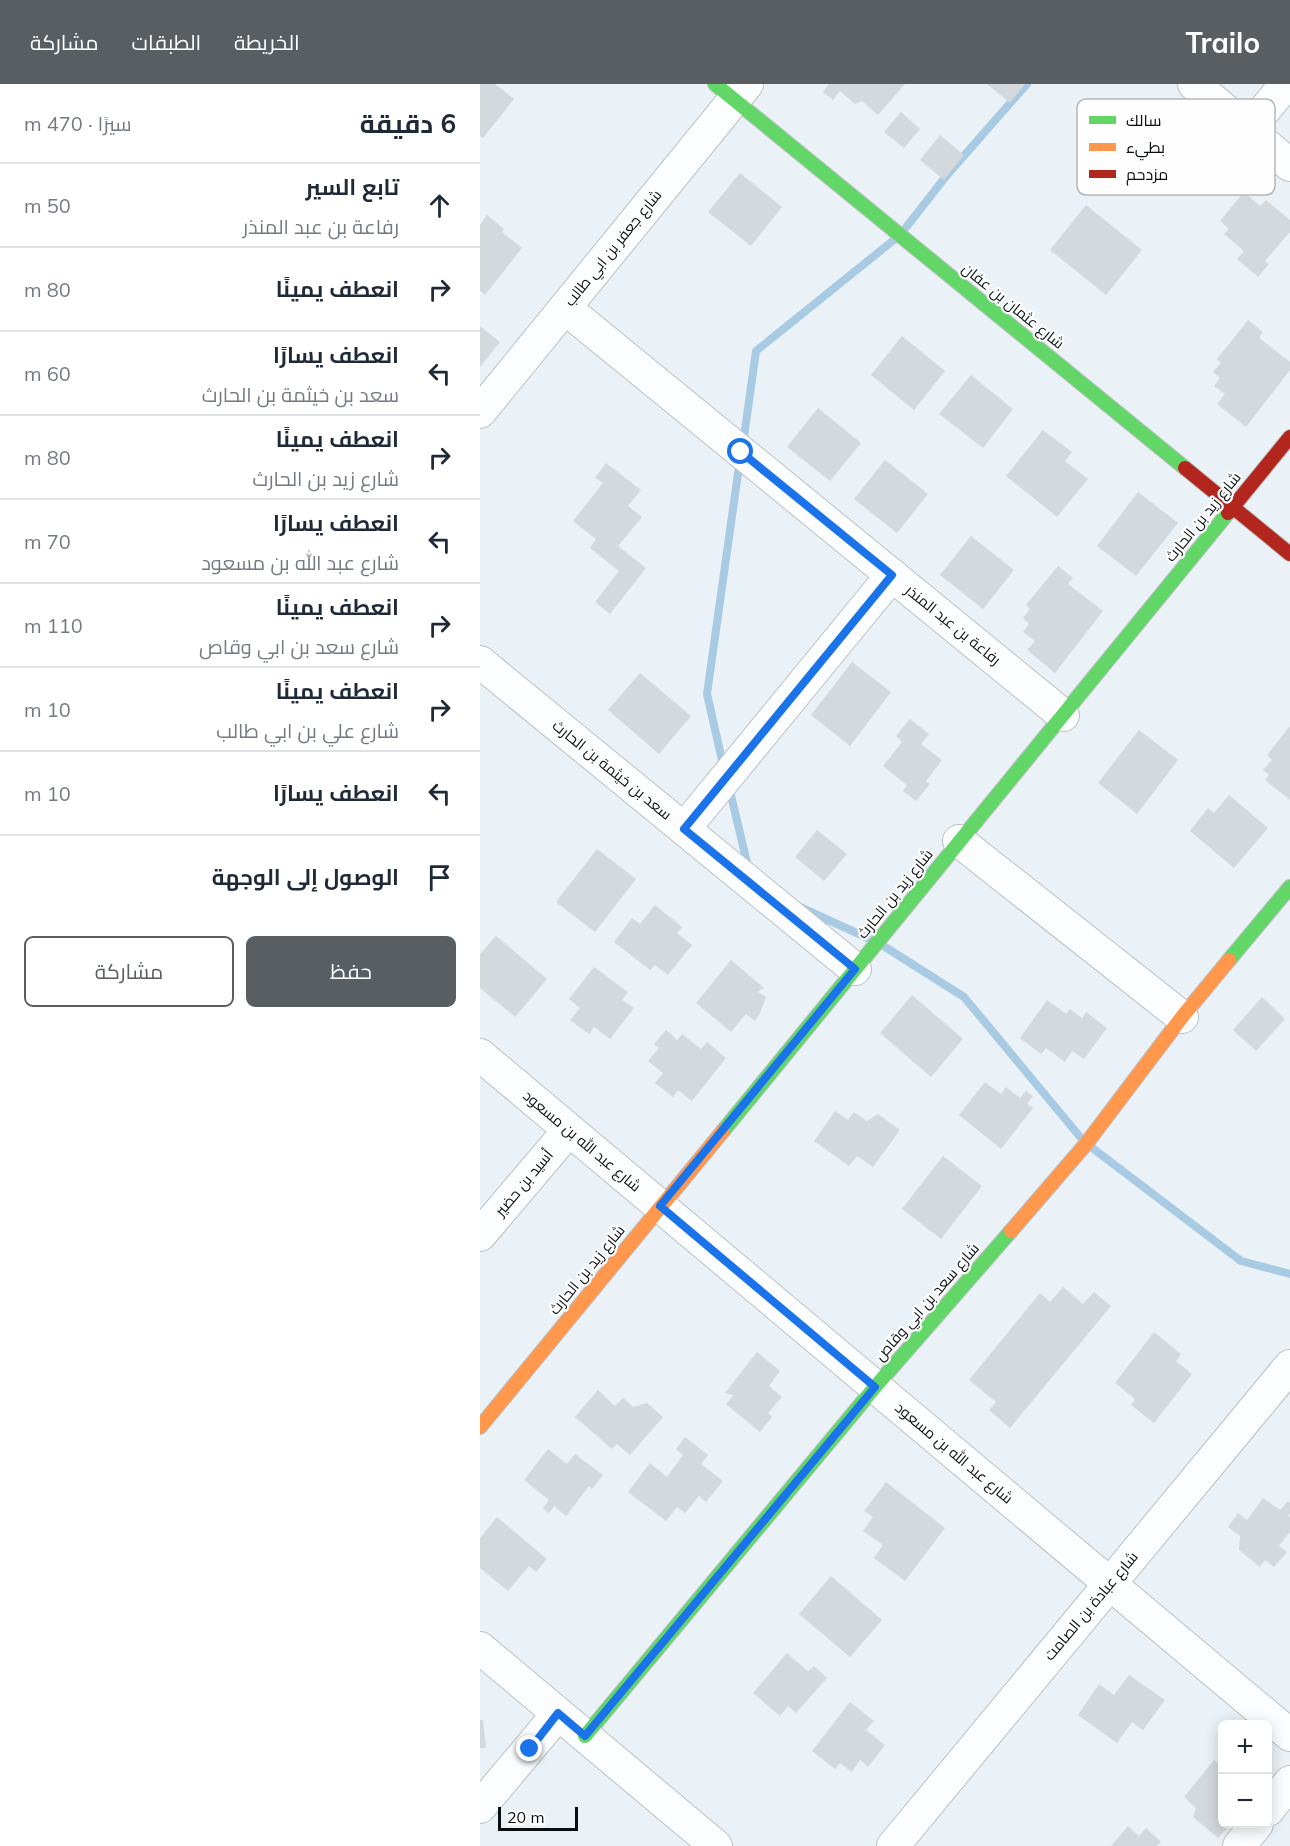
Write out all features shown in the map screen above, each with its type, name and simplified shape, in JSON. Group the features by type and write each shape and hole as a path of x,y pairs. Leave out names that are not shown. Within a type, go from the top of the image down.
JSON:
{"street":[{"path":"1194,84 1212,99"},
{"path":"1274,99 1286,84"},
{"name":"شارع جعفر بن ابي طالب","path":"480,412 565,308 732,89"},
{"name":"شارع عثمان بن عفان","path":"732,89 1290,554"},
{"path":"1275,152 1290,165"},
{"name":"رفاعة بن عبد المنذر","path":"565,308 1063,715"},
{"name":"شارع زيد بن الحارث","path":"480,1426 1290,437"},
{"path":"684,829 892,575"},
{"name":"سعد بن خيثمة بن الحارث","path":"480,662 855,969"},
{"path":"959,842 1182,1017"},
{"name":"شارع سعد بن ابي وقاص","path":"585,1736 875,1387 1086,1144 1182,1017 1290,887"},
{"name":"شارع عبد الله بن مسعود","path":"480,1055 1290,1735"},
{"name":"أسيد بن حضير","path":"480,1235 569,1130"},
{"name":"شارع عبادة بن الصامت","path":"893,1846 1110,1584 1284,1384"},
{"path":"480,1648 716,1846"},
{"path":"480,1807 558,1713"},
{"path":"1272,1805 1290,1782"},
{"path":"1239,1846 1254,1828"}],"building":[{"path":"480,84 495,84 514,99 483,138 480,136"},
{"path":"829,84 905,84 878,115 862,101 855,104 840,91 833,100 823,92"},
{"path":"987,84 1025,84 1010,103"},
{"path":"901,112 920,129 904,148 884,132"},
{"path":"940,135 964,155 944,180 920,160"},
{"path":"740,173 782,207 751,246 708,212"},
{"path":"1242,195 1247,195 1260,206 1266,200 1290,220 1290,232 1265,261 1269,264 1258,277 1237,259 1244,251 1224,234 1229,229 1220,221"},
{"path":"1086,205 1142,250 1106,295 1050,250"},
{"path":"487,215 504,229 502,232 522,248 485,295 480,291 480,225"},
{"path":"1248,320 1263,332 1259,338 1290,362 1290,370 1246,427 1217,404 1225,394 1214,386 1220,378 1213,372 1221,363 1217,359"},
{"path":"480,326 500,342 480,367"},
{"path":"902,336 945,371 914,410 871,375"},
{"path":"971,375 1013,409 983,448 939,414"},
{"path":"818,408 861,443 830,481 787,447"},
{"path":"1043,430 1072,452 1065,461 1088,479 1057,517 1006,476"},
{"path":"885,460 928,494 897,533 854,499"},
{"path":"606,463 641,490 628,506 642,517 618,546 646,568 610,614 595,602 619,571 590,548 596,539 573,521 603,483 595,478"},
{"path":"1138,492 1178,523 1136,576 1097,546"},
{"path":"971,536 1014,570 983,609 940,575"},
{"path":"1058,566 1073,578 1068,584 1103,611 1055,673 1027,650 1035,641 1023,632 1029,624 1023,618 1030,609 1026,605"},
{"path":"852,662 891,692 850,746 811,715"},
{"path":"640,673 691,716 659,754 608,710"},
{"path":"910,719 929,734 921,744 942,760 926,781 930,784 916,801 903,791 907,785 883,766 902,742 896,736"},
{"path":"1290,726 1290,800 1265,780 1269,775 1263,770 1272,760 1267,755"},
{"path":"1139,730 1178,760 1137,814 1098,783"},
{"path":"1229,795 1268,828 1234,868 1190,831 1208,808 1214,813"},
{"path":"817,830 847,854 824,881 795,857"},
{"path":"597,849 636,879 595,932 556,902"},
{"path":"655,905 682,927 677,933 692,945 668,975 655,965 650,970 614,942 632,918 640,924"},
{"path":"496,936 547,979 515,1017 480,988 480,954"},
{"path":"731,960 764,988 758,992 766,997 755,1021 746,1014 731,1032 696,1003"},
{"path":"594,967 628,992 622,1000 634,1008 610,1039 594,1027 589,1034 570,1020 580,1008 569,999"},
{"path":"912,995 963,1039 931,1077 880,1033"},
{"path":"1262,997 1285,1019 1256,1051 1233,1030"},
{"path":"1047,1000 1066,1014 1070,1009 1082,1018 1086,1012 1107,1028 1084,1059 1072,1051 1065,1062 1046,1048 1041,1054 1020,1038"},
{"path":"666,1030 677,1040 682,1034 701,1049 707,1042 726,1058 692,1101 678,1090 673,1097 655,1083 663,1073 648,1061 659,1048 654,1044"},
{"path":"985,1082 1001,1094 1006,1087 1020,1098 1026,1091 1033,1096 1027,1104 1033,1108 1001,1149 959,1115"},
{"path":"835,1111 848,1120 854,1112 867,1121 878,1114 900,1130 873,1167 857,1156 849,1166 814,1141"},
{"path":"943,1156 982,1186 941,1239 902,1209"},
{"path":"1063,1287 1083,1304 1094,1292 1111,1306 1010,1428 989,1410 996,1402 969,1380 1040,1293 1050,1302"},
{"path":"1154,1332 1181,1354 1176,1361 1192,1374 1154,1423 1131,1405 1135,1399 1115,1383"},
{"path":"757,1352 780,1371 769,1386 782,1397 768,1413 772,1417 760,1432 726,1404 734,1395 725,1393"},
{"path":"598,1390 615,1406 623,1398 633,1407 647,1403 663,1417 630,1455 617,1444 612,1449 575,1417"},
{"path":"685,1437 708,1455 701,1464 723,1481 706,1502 699,1496 685,1513 677,1507 666,1521 628,1492 650,1463 667,1477 683,1455 676,1449"},
{"path":"548,1449 567,1464 575,1454 603,1475 592,1489 589,1486 566,1516 554,1506 549,1513 543,1508 549,1500 524,1480"},
{"path":"886,1482 945,1528 905,1581 874,1558 883,1545 863,1531 873,1517 864,1511"},
{"path":"1263,1498 1280,1510 1288,1501 1290,1503 1288,1516 1290,1517 1290,1532 1279,1546 1287,1552 1274,1567 1265,1560 1260,1567 1239,1550 1240,1536 1228,1527 1238,1513 1247,1520"},
{"path":"497,1517 547,1559 536,1572 529,1566 508,1591 480,1568 480,1538"},
{"path":"831,1576 882,1620 850,1657 799,1614"},
{"path":"787,1653 808,1671 814,1666 827,1678 796,1713 788,1706 780,1716 753,1693"},
{"path":"1129,1675 1165,1700 1143,1730 1132,1722 1117,1743 1078,1715 1099,1684 1114,1695"},
{"path":"850,1702 874,1721 866,1730 885,1745 868,1767 860,1760 852,1772 840,1763 835,1769 812,1751"},
{"path":"480,1720 483,1720 486,1748 480,1748"},
{"path":"1214,1760 1218,1764 1218,1828 1227,1828 1218,1838 1193,1817 1196,1808 1184,1797"},
{"path":"1128,1826 1139,1836 1146,1828 1161,1842 1157,1846 1111,1846"}],"waterway":[{"path":"904,230 947,175 1027,84"},
{"path":"743,444 756,351 895,239"},
{"path":"724,769 707,694 740,459"},
{"path":"729,787 749,871"},
{"path":"800,907 870,939"},
{"path":"882,945 964,997 1081,1138"},
{"path":"1091,1147 1241,1261 1290,1274"}],"traffic: fast":[{"path":"715,84 1185,468"},
{"path":"723,1131 1228,513"},
{"path":"1229,960 1290,887"},
{"path":"585,1736 875,1387 1011,1231"}],"traffic: slow":[{"path":"1011,1231 1086,1144 1182,1017 1229,960"},
{"path":"480,1427 723,1131"}],"traffic: jam":[{"path":"1228,513 1290,437"},
{"path":"1185,468 1290,554"}],"route":[{"path":"530,1749 558,1713 585,1736 875,1387 660,1206 855,969 684,829 892,575 741,452"}]}
